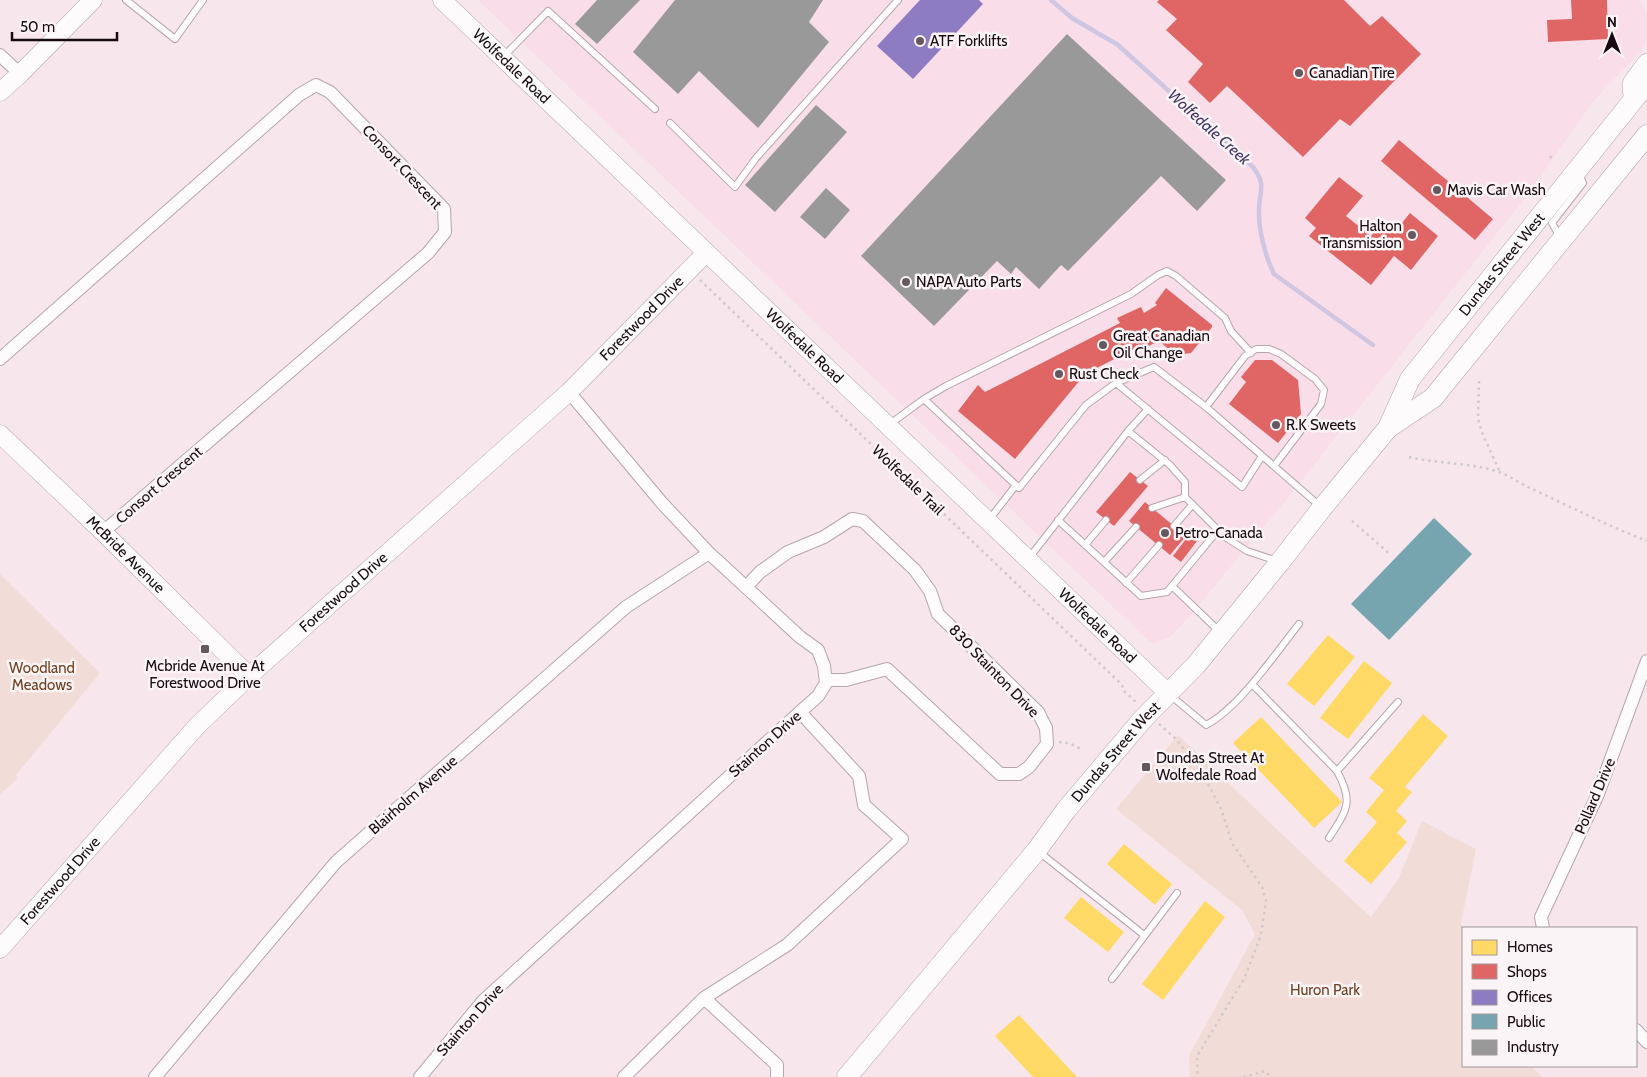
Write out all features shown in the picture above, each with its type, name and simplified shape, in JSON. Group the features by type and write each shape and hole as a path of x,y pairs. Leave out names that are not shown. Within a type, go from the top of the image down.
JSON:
{"main road":[{"path":"1633,100 1633,83 1647,64"},
{"name":"Dundas Street West","path":"847,1077 1037,850 1066,810 1142,720 1196,665 1222,634 1388,428 1410,379 1647,83"},
{"name":"Dundas Street West","path":"1388,428 1433,398 1562,240 1639,154 1647,135"}],"street":[{"path":"0,92 93,0"},
{"name":"Wolfedale Road","path":"442,0 1168,693"},
{"path":"0,55 20,74"},
{"name":"Consort Crescent","path":"0,359 299,95 316,85 330,92 444,209 445,232 428,253 103,532"},
{"name":"Forestwood Drive","path":"0,949 197,726 249,676 569,392 706,254"},
{"path":"569,392 662,503 709,553 800,637 818,650 824,666 826,680 846,680 887,670 1000,774 1019,774 1029,767 1047,744 1047,741"},
{"name":"McBride Avenue","path":"0,434 103,532 249,676"},
{"name":"830 Stainton Drive","path":"746,587 760,572 788,552 824,537 852,519 863,520 915,570 930,591 938,614 1038,712 1046,728 1047,741"},
{"name":"Blairholm Avenue","path":"155,1077 336,862 626,607 709,553"},
{"name":"Pollard Drive","path":"1543,927 1541,918 1598,794 1647,661"},
{"name":"Stainton Drive","path":"420,1077 483,1001 818,696 826,680"},
{"path":"624,1077 704,998 787,945 902,839 864,805 859,776 800,712"},
{"path":"704,998 777,1065 777,1077"},
{"path":"1637,1031 1647,1042"}],"lane":[{"path":"126,0 175,39 202,0"},
{"path":"670,123 735,186 756,158 898,0"},
{"path":"502,58 548,11 655,109"},
{"path":"1562,240 1552,223 1583,183 1578,170"},
{"path":"889,425 924,399 1131,294 1167,271 1176,276 1225,318 1231,331 1251,352"},
{"path":"1206,407 1245,356 1256,350 1269,349 1281,354 1315,379 1324,390 1321,404 1274,466"},
{"path":"924,399 1019,488 1086,405 1116,383 1154,367 1206,407 1322,508"},
{"path":"1116,383 1242,486 1262,456"},
{"path":"1028,560 1128,431 1148,409"},
{"path":"1128,431 1165,460 1185,482 1185,496 1192,505 1225,537 1247,551 1280,562"},
{"path":"1140,480 1165,460"},
{"path":"987,522 1016,485"},
{"path":"1152,508 1185,496"},
{"path":"1174,526 1192,505"},
{"path":"1058,520 1141,596 1167,592 1218,530"},
{"path":"1085,545 1106,520"},
{"path":"1104,562 1136,527"},
{"path":"1126,582 1159,545"},
{"path":"1172,586 1222,634"},
{"path":"1168,693 1206,725 1218,719 1252,684 1299,624"},
{"path":"1252,684 1337,771 1344,783 1348,801 1344,816 1329,838"},
{"path":"1337,771 1398,702"},
{"path":"1037,850 1144,935"},
{"path":"1112,979 1177,893"}],"path":[{"path":"1550,158 1554,153"},
{"name":"Wolfedale Trail","path":"690,270 1120,683 1124,691"},
{"path":"1479,381 1478,419 1483,435 1500,472"},
{"path":"1409,457 1459,463 1500,472 1524,486 1612,528 1647,541"},
{"path":"1352,521 1391,555"},
{"path":"1172,735 1203,774 1222,812 1232,843 1262,887 1266,901 1261,935 1244,979 1197,1056 1198,1077"},
{"path":"1047,741 1069,743 1081,749"},
{"path":"1243,1077 1265,1071 1271,1077"}],"shaded area":[{"path":"478,0 1639,0 1647,13 1647,38 1641,52 1602,91 1524,199 1290,495 1190,616 1170,637 1154,643 1149,641"}],"green space":[{"name":"Woodland Meadows","path":"0,574 100,673 16,775 18,778 0,794"},
{"name":"Huron Park","path":"1178,735 1371,917 1399,878 1422,821 1476,849 1461,923 1462,1067 1532,1067 1542,1077 1190,1077 1189,1056 1255,934 1242,910 1116,809"}],"building: Homes":[{"path":"1328,635 1355,657 1314,706 1287,684"},
{"path":"1364,661 1392,683 1348,739 1320,718"},
{"path":"1423,714 1448,736 1405,787 1412,792 1396,811 1407,821 1397,833 1407,842 1371,884 1344,861 1377,822 1366,812 1384,790 1369,778"},
{"path":"1261,717 1342,802 1314,828 1233,743"},
{"path":"1124,844 1172,884 1155,905 1107,864"},
{"path":"1081,897 1124,932 1108,952 1064,918"},
{"path":"1205,901 1225,917 1163,1000 1142,984"},
{"path":"1019,1015 1077,1077 1033,1077 995,1036"}],"building: Shops":[{"name":"Canadian Tire","path":"1159,0 1344,0 1370,26 1382,16 1421,54 1350,126 1340,119 1303,157 1227,86 1210,103 1188,82 1203,64 1166,30 1177,19 1157,2"},
{"path":"1571,0 1607,0 1608,39 1548,42 1547,20 1572,19"},
{"name":"Mavis Car Wash","path":"1399,140 1493,219 1475,240 1381,161"},
{"path":"1339,177 1363,196 1346,216 1371,236 1377,229 1382,233 1390,223 1397,229 1410,213 1438,236 1411,270 1394,256 1371,285 1309,236 1316,228 1305,218"},
{"path":"1166,288 1212,325 1191,353 1176,355 1159,341 1136,352 1134,349 1085,374 1015,459 958,411 978,385 985,392 1120,323 1117,318 1141,307 1144,313 1157,305 1155,303"},
{"path":"1255,360 1272,360 1298,380 1301,414 1278,443 1229,404 1246,382 1241,377"},
{"path":"1130,472 1148,486 1114,526 1096,512"},
{"path":"1145,502 1186,536 1170,555 1129,521"},
{"path":"1189,535 1197,541 1181,562 1173,556"}],"building: Offices":[{"path":"920,0 979,0 983,4 913,79 877,46"}],"building: Public":[{"path":"1434,518 1472,554 1389,640 1351,604"}],"building: Industry":[{"path":"597,0 640,0 597,44 575,24"},
{"path":"675,0 823,0 809,22 829,42 758,128 699,71 678,94 633,52"},
{"path":"1067,34 1226,180 1197,211 1161,176 1068,271 1061,265 1039,289 1016,267 1011,274 997,261 934,326 861,256"},
{"path":"816,105 847,132 775,212 745,185"},
{"path":"826,188 850,210 825,239 800,217"}],"waterway":[{"name":"Wolfedale Creek","path":"1051,0 1072,18 1118,45 1253,167 1258,174 1261,185 1259,221 1262,237 1274,274 1373,345"}],"place":[{"name":"ATF Forklifts","path":"920,41"},
{"name":"Canadian Tire","path":"1299,73"},
{"name":"Mavis Car Wash","path":"1437,190"},
{"name":"Halton Transmission","path":"1412,235"},
{"name":"NAPA Auto Parts","path":"906,282"},
{"name":"Great Canadian Oil Change","path":"1103,345"},
{"name":"Rust Check","path":"1059,374"},
{"name":"R.K Sweets","path":"1276,425"},
{"name":"Petro-Canada","path":"1165,533"},
{"name":"Mcbride Avenue At Forestwood Drive","path":"205,649"},
{"name":"Dundas Street At Wolfedale Road","path":"1146,767"}]}
